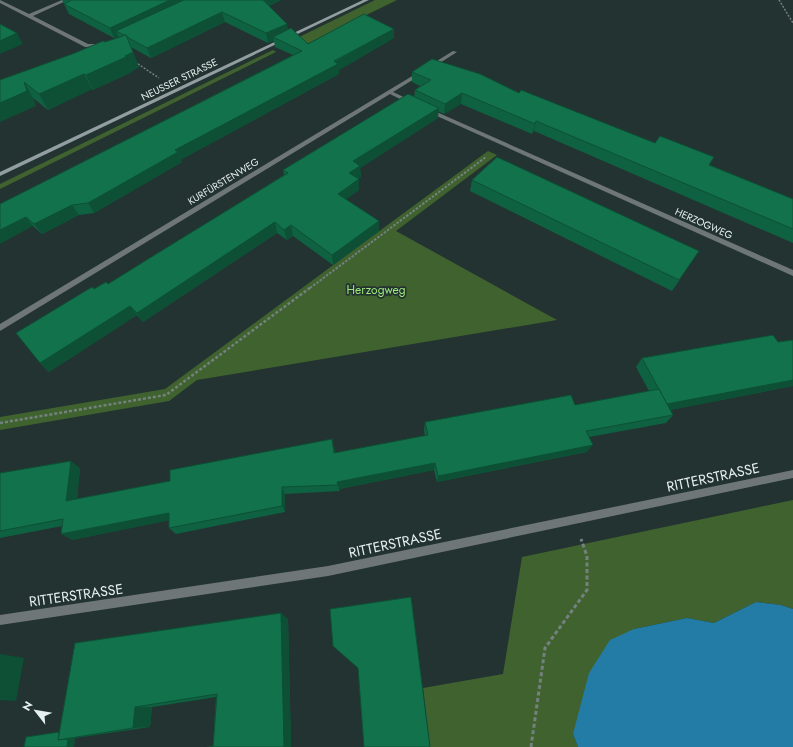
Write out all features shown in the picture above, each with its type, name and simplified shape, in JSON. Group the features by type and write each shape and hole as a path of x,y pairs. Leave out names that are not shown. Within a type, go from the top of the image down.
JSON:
{"street":[{"path":"29,16 66,0"},
{"name":"NEUSSER STRASSE","path":"0,174 367,0"},
{"path":"0,1 87,46 108,44"},
{"name":"KURFÜRSTENWEG","path":"0,328 455,52"},
{"path":"389,92 418,106"},
{"name":"HERZOGWEG","path":"425,109 503,145 793,272"},
{"name":"RITTERSTRASSE","path":"0,620 328,571 793,474"}],"path":[{"path":"779,0 793,23"},
{"path":"108,44 178,90"},
{"path":"0,423 166,395 503,145"},
{"path":"531,747 544,648 587,590 587,556 574,520"}],"green space":[{"path":"375,0 397,0 303,46 291,41"},
{"path":"273,50 276,52 0,189 0,184"},
{"name":"Herzogweg","path":"488,151 497,155 396,231 557,320 197,380 169,401 0,430 0,417 165,389"},
{"path":"793,500 793,609 781,605 756,602 714,623 687,618 634,629 573,734 578,747 430,747 423,688 503,674 522,557"}],"water":[{"path":"756,602 781,605 793,609 793,747 578,747 573,734 589,673 610,640 634,629 687,618 714,623"}],"building":[{"path":"72,0 170,0 110,28 64,4"},
{"path":"184,0 263,0 287,24 266,33 222,12 147,48 126,35 116,31"},
{"path":"364,14 394,29 334,61 338,64 175,150 178,152 88,203 72,205 34,224 26,217 0,230 0,204 302,51 273,37 291,28 308,44"},
{"path":"0,24 17,33 0,41"},
{"path":"126,35 133,52 125,56 126,57 39,94 24,82 27,91 0,103 0,80 75,53 103,41 105,42"},
{"path":"432,59 480,74 519,93 521,90 655,143 660,136 714,157 709,165 793,199 793,229 536,121 535,124 462,93 445,104 415,90 431,80 412,72"},
{"path":"408,94 439,108 353,161 360,166 349,173 359,179 338,194 379,221 332,255 291,225 284,230 275,222 137,313 130,306 40,363 16,333 92,287 94,289 106,282 108,284 288,173 283,170"},
{"path":"497,157 699,251 679,280 472,180"},
{"path":"773,335 778,342 793,340 793,380 667,404 642,358"},
{"path":"659,389 673,415 586,431 593,445 438,476 435,463 337,482 338,485 282,487 282,506 169,528 169,513 61,534 63,519 0,531 0,473 71,461 66,501 170,481 170,470 332,439 334,453 428,435 425,422 571,395 575,405"},
{"path":"411,597 430,747 364,747 358,668 333,646 330,609"},
{"path":"281,613 284,747 213,747 217,694 135,707 133,728 58,740 75,643"},
{"path":"59,732 58,740 68,739 67,747 24,747 26,737"}]}
